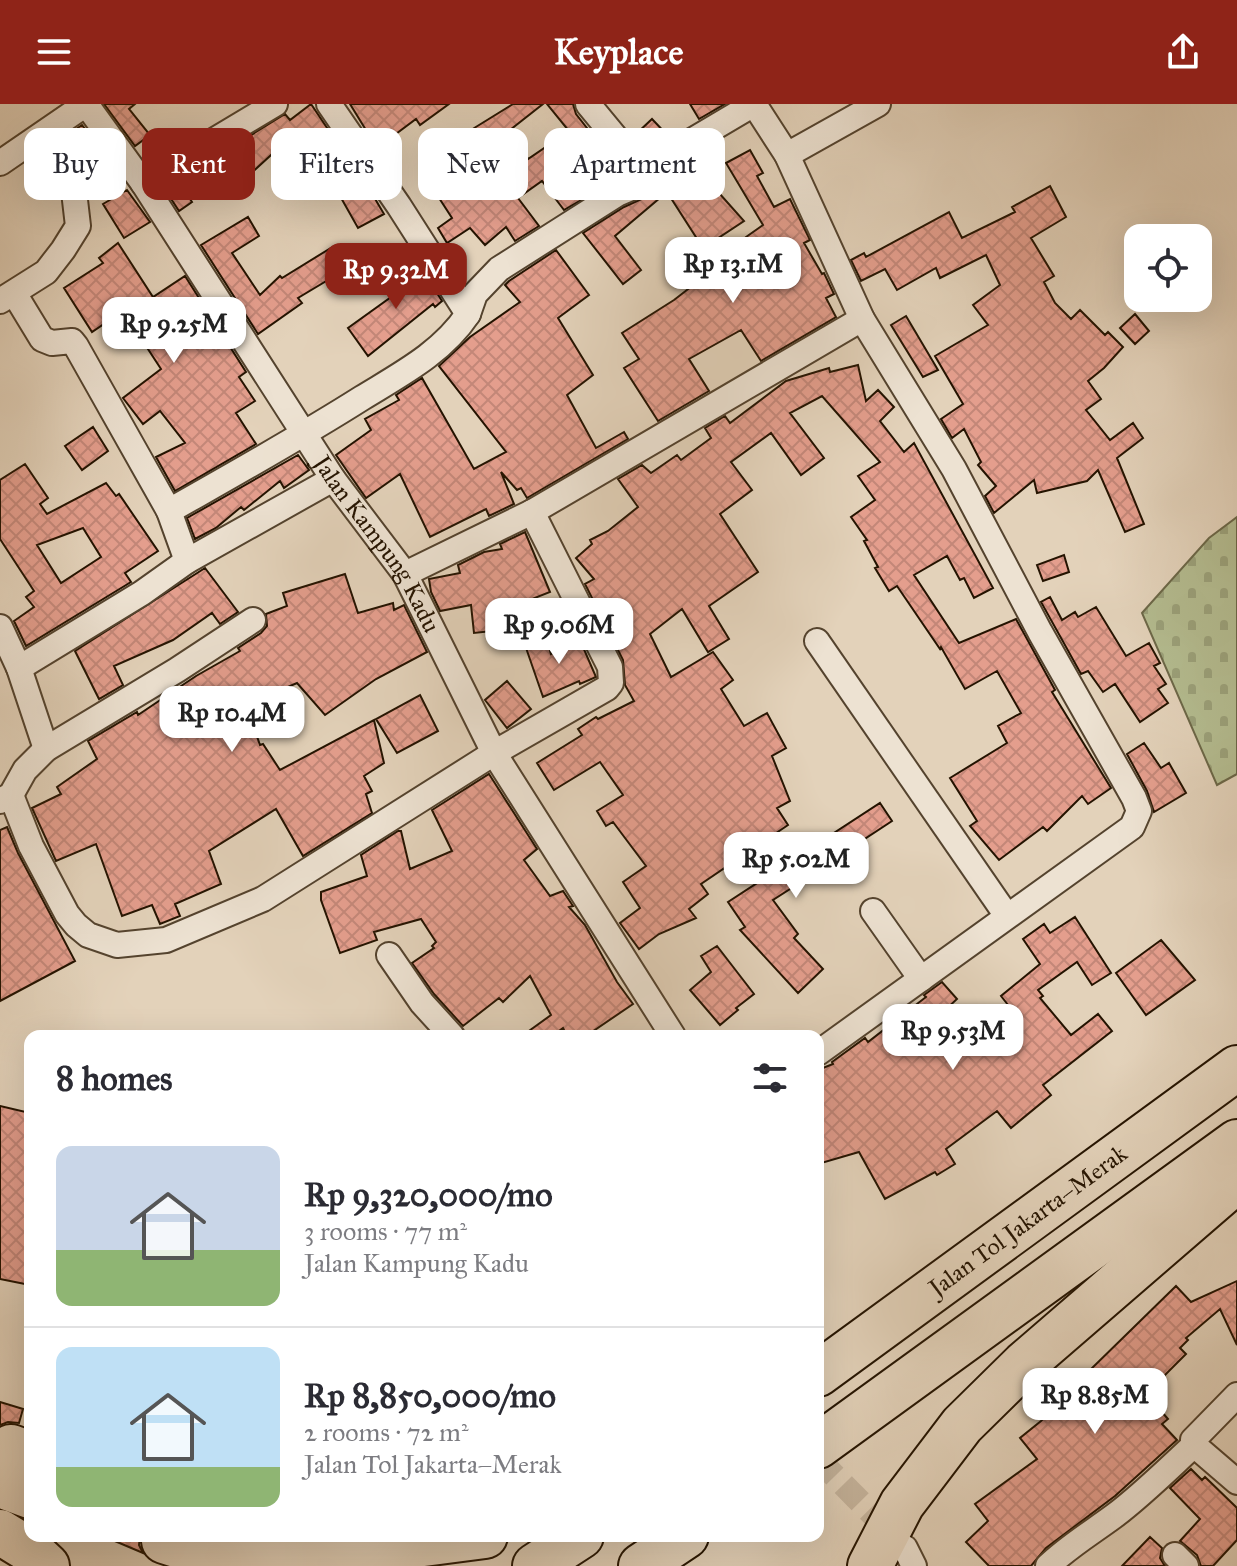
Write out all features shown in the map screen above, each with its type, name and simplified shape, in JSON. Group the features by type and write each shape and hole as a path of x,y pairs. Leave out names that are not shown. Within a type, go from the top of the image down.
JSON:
{"highway":[{"name":"Jalan Tol Jakarta–Merak","path":"824,1370 1237,1068"},
{"path":"824,1442 1237,1142"},
{"path":"896,1560 902,1504 962,1425 1024,1364 1237,1180"},
{"path":"14,1462 24,1483"},
{"path":"0,1532 31,1551 47,1566"},
{"path":"167,1542 207,1555 247,1563 300,1563 439,1542"},
{"path":"301,1542 369,1551"},
{"path":"535,1566 572,1542"},
{"path":"641,1566 677,1542"},
{"path":"0,1558 15,1566"}],"street":[{"name":"Jalan Kampung Kadu","path":"0,163 86,104 103,128"},
{"path":"235,128 275,104"},
{"path":"329,104 468,314"},
{"path":"588,104 608,128"},
{"path":"713,128 754,104 787,155 862,319 954,469 1139,811 1132,827 824,1049"},
{"path":"787,155 878,104"},
{"name":"Jalan Kampung Kadu","path":"126,159 142,182"},
{"path":"75,200 78,226 63,250 46,272 7,297 42,339 52,343 72,341 169,511 187,561"},
{"name":"Jalan Kampung Kadu","path":"154,200 333,479 405,574 494,753 669,1030"},
{"path":"169,511 305,434 422,361 451,337 468,314 475,294 499,269 611,200"},
{"path":"405,574 532,512 862,319"},
{"path":"19,668 142,593 187,561 333,479"},
{"path":"253,620 46,749 25,770 5,798 67,914 88,935 117,945 166,940 263,899 494,753 607,688 612,678 610,667 532,512"},
{"path":"0,627 19,668 46,749"},
{"path":"817,641 1007,916"},
{"path":"873,911 921,979"},
{"path":"389,955 422,1003 447,1030"},
{"path":"1237,1395 1193,1440 1194,1445 1237,1482"},
{"path":"1048,1566 1083,1536 1130,1503 1194,1445"}],"green space":[{"path":"1237,517 1237,774 1217,785 1142,613 1209,538"}],"building":[{"path":"104,104 135,104 129,109 144,128 142,141 135,146 126,134 126,128 122,128"},
{"path":"311,104 327,128 271,128 271,155 255,170 255,133 285,114 290,120"},
{"path":"350,104 449,104 420,125 416,119 402,129 365,128"},
{"path":"513,104 543,104 513,128 474,128"},
{"path":"547,104 573,104 576,114 587,128 567,128"},
{"path":"690,104 725,104 699,119"},
{"path":"652,119 660,128 642,128"},
{"path":"544,148 544,184 542,181 528,191 528,159"},
{"path":"750,150 763,173 757,176 774,207 790,199 810,240 804,243 834,294 826,298 836,317 761,361 741,330 689,359 709,391 658,421 624,368 639,359 622,333 674,300 718,266 735,289 763,272 746,237 763,225 726,163"},
{"path":"1050,186 1066,217 1031,238 1054,276 1044,282 1055,303 1071,319 1080,310 1105,335 1108,332 1123,347 1088,381 1101,399 1086,410 1110,440 1133,423 1143,438 1117,458 1144,524 1125,532 1098,470 1087,481 1037,493 1034,480 994,513 985,496 996,486 978,465 981,462 964,429 952,438 941,419 963,404 935,356 988,325 973,305 1000,285 986,255 940,278 936,268 897,290 885,269 861,281 851,260 864,253 866,257 949,212 962,238 1015,212 1012,207"},
{"path":"126,191 150,222 124,238 103,204 110,200 126,200"},
{"path":"172,200 191,200 192,202 179,211"},
{"path":"342,200 376,200 384,214 358,228"},
{"path":"440,200 520,200 539,226 515,241 506,227 485,245 470,228 447,243 438,228 452,218"},
{"path":"556,200 581,200 564,210"},
{"path":"640,200 658,200 615,236 641,270 623,284 583,233"},
{"path":"672,200 725,200 744,221 703,248"},
{"path":"248,217 259,236 232,253 260,295 280,276 282,278 334,246 348,268 298,298 302,303 258,334 201,245"},
{"path":"118,243 153,297 185,276 246,372 239,377 255,401 236,413 256,444 175,491 156,457 185,443 160,411 143,424 123,398 161,369 123,311 92,332 64,288 103,263 99,258"},
{"path":"556,250 589,295 558,318 593,375 567,395 596,448 624,432 628,439 527,498 521,488 517,490 501,472 514,504 489,516 486,509 430,537 400,474 366,498 336,455 371,430 365,419 399,400 396,395 422,378 474,469 506,452 439,366 470,337 520,302 505,285"},
{"path":"420,266 442,301 435,307 433,304 368,356 348,328 398,292 392,284"},
{"path":"1135,314 1149,331 1135,344 1120,328"},
{"path":"906,316 938,370 923,377 891,325"},
{"path":"858,365 866,401 878,390 894,407 880,421 904,452 914,443 993,588 974,598 964,578 960,580 947,556 914,575 959,643 1016,619 1055,690 1052,692 1111,788 1088,804 1082,796 1047,831 1043,827 999,860 970,826 977,821 950,778 1007,743 998,726 1021,713 997,671 965,689 941,647 897,586 889,591 875,568 878,567 864,541 867,540 851,517 875,500 858,476 880,462 822,396 790,413 824,458 801,475 771,433 731,462 752,490 720,514 758,572 709,606 729,639 708,652 682,609 650,634 671,677 713,652 733,680 721,689 744,726 767,713 786,748 772,756 790,801 777,808 788,825 701,884 708,894 689,909 696,918 659,934 639,949 620,923 640,908 623,882 646,866 613,822 606,826 597,811 623,795 600,762 554,790 537,763 582,735 578,729 596,717 598,719 634,701 625,685 623,660 585,584 594,579 576,558 592,544 590,540 608,531 638,507 618,479 642,465 651,473 677,455 681,460 711,438 705,428 725,416 730,423 786,381 829,368 830,372"},
{"path":"93,427 108,451 82,470 65,446"},
{"path":"298,455 309,470 284,488 280,481 244,510 241,507 216,528 195,539 187,518"},
{"path":"25,464 48,498 40,504 47,514 106,483 116,496 119,494 158,551 125,573 131,582 26,646 14,621 34,607 26,597 34,591 0,539 0,480","holes":["83,528 101,557 61,583 37,545"]},
{"path":"525,532 550,592 499,612 501,630 474,633 471,605 440,611 429,579 460,573 458,565 484,552 502,549 500,544"},
{"path":"1064,555 1069,572 1043,581 1037,565"},
{"path":"205,568 238,612 220,624 212,613 173,640 114,666 123,685 99,699 75,651"},
{"path":"345,574 358,613 393,603 394,610 404,605 427,652 376,679 325,715 297,683 246,705 260,745 263,744 280,770 374,720 384,763 364,776 372,791 366,794 372,813 303,856 276,809 209,851 221,884 175,904 180,916 160,924 152,905 122,916 96,844 56,861 32,808 61,794 57,787 97,759 88,741 137,712 138,715 240,651 238,648 267,626 266,614 287,606 283,593"},
{"path":"1050,597 1062,620 1075,612 1078,617 1096,607 1126,656 1149,643 1160,663 1154,666 1166,684 1158,689 1168,703 1140,722 1115,684 1103,692 1088,671 1081,674 1041,602"},
{"path":"546,638 551,654 580,640 596,677 543,697 525,645"},
{"path":"507,681 531,709 507,728 485,700"},
{"path":"420,695 438,731 397,753 376,719"},
{"path":"1144,743 1161,768 1169,763 1186,793 1154,812 1147,791 1127,754"},
{"path":"489,774 537,849 524,860 550,896 563,891 573,906 569,907 585,925 633,1004 595,1030 530,1030 551,1015 530,976 503,1002 499,998 463,1026 434,994 412,963 434,948 432,946 436,942 421,919 374,932 377,940 340,953 321,892 367,876 361,855 398,831 401,831 410,869 452,851 432,810"},
{"path":"880,803 892,821 773,900 798,934 794,938 823,969 798,993 740,930 745,927 728,902"},
{"path":"7,827 75,961 0,1001 0,830"},
{"path":"1075,917 1111,973 1092,985 1077,962 1038,990 1043,996 1040,998 1071,1035 1098,1014 1112,1031 1043,1085 1051,1095 1011,1128 997,1111 946,1149 955,1164 885,1199 859,1152 824,1162 824,1068 865,1038 868,1042 942,982 957,999 928,1026 948,1053 1012,1010 1001,996 1040,964 1023,939 1044,924 1050,933"},
{"path":"1161,940 1195,980 1146,1015 1116,973"},
{"path":"717,946 754,994 720,1025 690,990 711,972 701,956"},
{"path":"0,1106 24,1112 24,1284 0,1279"},
{"path":"1237,1281 1237,1345 1220,1309 1186,1338 1188,1340 1180,1348 1186,1354 1146,1394 1168,1419 1162,1424 1177,1440 1115,1496 1046,1548 1031,1566 989,1566 966,1542 988,1521 975,1504 1037,1459 1020,1438 1050,1412 1047,1409 1062,1396 1077,1411 1103,1386 1088,1372 1176,1286 1191,1302"},
{"path":"0,1402 23,1409 19,1423 0,1425"},
{"path":"1191,1469 1202,1480 1205,1477 1237,1508 1237,1540 1213,1566 1201,1566 1197,1555 1180,1541 1200,1519 1170,1488"},
{"path":"1150,1537 1162,1548 1160,1558 1165,1566 1122,1566"},
{"path":"117,1542 139,1542 143,1553"}],"tunnel":[{"path":"824,1465 895,1537"}]}
